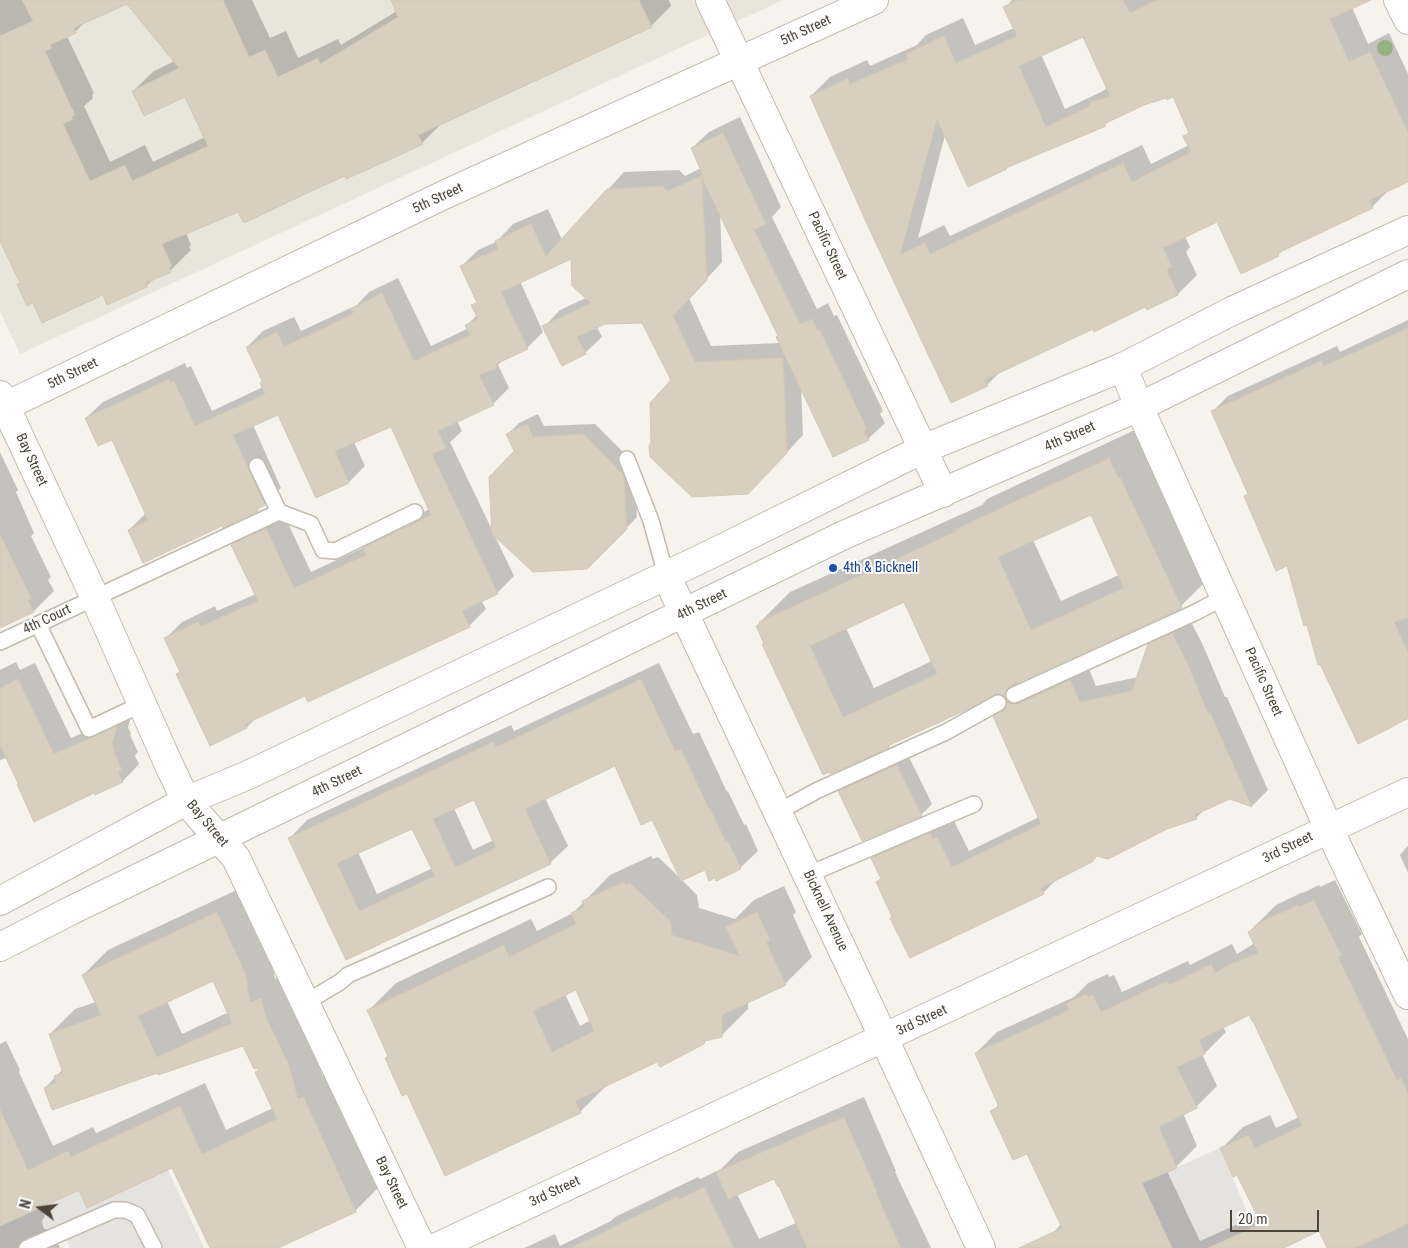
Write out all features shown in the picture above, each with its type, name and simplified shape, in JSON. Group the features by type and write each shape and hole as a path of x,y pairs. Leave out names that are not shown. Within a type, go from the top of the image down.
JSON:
{"street":[{"name":"Pacific Street","path":"710,0 943,493"},
{"name":"5th Street","path":"3,400 439,198 874,0"},
{"path":"1398,0 1408,20"},
{"path":"0,900 186,801 248,775 777,522 923,449 1123,367 1232,311 1408,230"},
{"name":"4th Street","path":"0,947 846,534 1139,406 1408,274"},
{"name":"Pacific Street","path":"1123,367 1329,829 1408,995"},
{"name":"Bay Street","path":"3,400 186,801 236,858 422,1248"},
{"name":"Bicknell Avenue","path":"666,575 981,1248"},
{"name":"3rd Street","path":"435,1248 1408,792"}],"lane":[{"path":"627,458 651,521 666,575"},
{"path":"257,466 279,512 311,524 323,550 335,551 415,512"},
{"name":"4th Court","path":"0,642 279,512"},
{"path":"1014,695 1225,597"},
{"path":"38,624 89,729 142,704"},
{"path":"778,812 816,792 946,732 998,703"},
{"path":"807,874 974,804"},
{"path":"305,1003 340,982 348,975 548,887"},
{"path":"27,1248 114,1210 126,1210 137,1215 154,1248"}],"shaded area":[{"path":"0,0 783,0 20,354 0,311"},
{"path":"1220,1148 1253,1226 1208,1248 1172,1248 1142,1183"},
{"path":"162,1157 204,1248 70,1248 66,1240 50,1248 0,1248 0,1226 79,1190 87,1207 142,1182"}],"building":[{"path":"22,0 223,0 249,57 265,50 278,77 318,58 320,64 398,17 391,0 639,0 652,27 418,135 423,144 346,179 345,176 244,223 238,212 162,244 172,266 169,267 171,272 146,283 147,287 107,305 103,295 42,323 33,303 27,306 17,284 20,283 0,241 0,36 33,21","holes":["127,4 179,68 132,91 144,116 185,97 208,146 132,181 125,165 90,181 63,124 73,119 72,116 75,115 45,51 52,48 50,45 76,33 74,28"]},
{"path":"1018,0 1123,0 1130,13 1157,0 1371,0 1330,19 1349,62 1370,52 1408,132 1408,182 1369,200 1373,208 1278,253 1279,256 1241,274 1217,222 1163,248 1172,267 1167,270 1178,295 1147,310 1145,307 1094,332 1093,329 984,380 988,386 951,403 872,235 810,96 848,78 850,84 908,59 906,54 944,36 956,63 1017,36 1003,7","holes":["1083,37 1110,96 1089,103 1090,106 1046,127 1019,66","1173,97 1189,133 1183,136 1191,152 1132,182 1123,163 930,254 925,243 900,255 937,119 968,187 1006,168 1106,126 1104,124 1144,105"]},
{"path":"723,133 766,224 754,230 800,324 812,319 818,331 820,330 867,429 864,431 869,440 833,457 776,337 778,336 702,178 707,280 673,316 695,362 783,358 787,453 748,494 692,497 650,457 650,403 671,380 642,323 605,324 577,337 586,354 562,366 542,326 591,303 572,286 571,259 501,292 528,349 496,364 497,368 479,375 494,405 438,431 446,448 432,454 498,594 462,611 470,627 308,702 305,696 245,724 247,728 210,746 176,674 180,672 164,638 198,622 201,626 258,601 231,545 266,528 294,588 366,555 362,548 431,515 391,427 335,451 349,483 316,498 278,415 233,435 265,505 257,509 258,511 223,528 222,526 143,563 128,530 148,520 112,440 98,446 85,418 169,379 170,383 174,381 195,426 265,394 260,383 262,381 246,347 277,332 284,347 353,314 351,309 382,293 414,361 470,335 465,325 478,319 471,305 477,303 460,266 498,249 495,241 531,224 546,256 607,189 662,186 668,191 703,175 691,148"},
{"path":"1408,328 1408,618 1394,622 1408,652 1408,718 1358,744 1320,664 1318,665 1307,625 1304,626 1287,566 1276,571 1244,496 1248,494 1211,411 1321,361 1324,366"},
{"path":"527,424 533,437 584,434 624,477 627,529 587,569 533,572 492,534 489,477 514,451 506,434"},
{"path":"1109,458 1118,478 1120,477 1182,608 1010,686 1006,690 1005,697 999,694 993,695 972,707 888,746 889,748 830,774 829,772 823,775 762,644 764,644 756,626 760,624 759,622 957,531 956,529","holes":["1091,515 1124,588 1031,630 998,557","904,602 937,674 843,717 810,646"]},
{"path":"0,534 31,598 28,600 34,612 0,628"},
{"path":"1172,633 1186,660 1208,713 1210,712 1252,807 1230,799 1194,815 1197,819 1167,829 1108,859 1097,856 1092,862 1041,888 1044,894 910,958 890,918 892,917 876,882 881,879 871,858 930,833 933,839 937,837 952,867 1041,824 993,716 1006,708 1007,701 1018,704 1070,680 1080,702 1132,691 1148,644"},
{"path":"18,679 54,754 117,726 112,744 122,770 118,772 123,782 95,795 94,793 34,822 0,745 0,688"},
{"path":"641,679 675,751 681,749 709,809 726,842 728,841 741,869 716,881 715,878 709,881 705,870 681,881 652,820 641,825 615,766 525,809 551,864 346,960 288,838 493,742 496,747","holes":["474,800 496,848 455,867 433,819","412,829 435,876 359,911 337,863"]},
{"path":"897,765 922,816 862,841 838,791"},
{"path":"624,882 626,885 630,883 671,922 672,935 740,956 725,927 757,912 770,940 766,942 786,985 722,1015 722,1037 705,1041 704,1044 660,1067 657,1062 575,1101 581,1113 445,1176 407,1094 402,1096 385,1058 388,1056 367,1010 504,945 509,957 576,924 571,913 584,907 582,901","holes":["576,990 594,1031 552,1052 533,1011"]},
{"path":"1314,900 1342,956 1338,957 1397,1080 1401,1078 1408,1093 1408,1224 1355,1248 1327,1248 1319,1231 1284,1248 1208,1248 1261,1224 1237,1175 1233,1177 1220,1148 1249,1135 1255,1148 1302,1126 1249,1015 1199,1040 1205,1054 1177,1067 1197,1108 1159,1127 1177,1168 1142,1183 1172,1248 1019,1248 1062,1228 1027,1154 1013,1160 990,1111 999,1107 975,1053 1069,1010 1066,1004 1086,994 1088,997 1093,995 1101,1012 1167,981 1169,985 1211,964 1216,973 1226,966 1258,953 1248,932 1255,928 1254,926 1298,905 1299,907"},
{"path":"217,912 246,975 250,1003 261,998 265,1015 289,1065 298,1099 303,1097 305,1100 356,1212 278,1248 210,1248 172,1168 87,1208 79,1190 0,1226 0,1109 28,1170 68,1151 71,1157 180,1106 202,1154 277,1119 255,1072 259,1070 258,1068 254,1069 243,1046 158,1075 157,1073 52,1110 44,1088 56,1083 54,1076 63,1073 49,1034 101,1015 82,975","holes":["213,981 232,1023 157,1057 138,1016"]},
{"path":"844,1117 901,1248 807,1248 774,1179 728,1199 716,1172"},
{"path":"704,1187 734,1248 570,1248 678,1196 679,1199"}],"place":[{"name":"4th & Bicknell","path":"833,568"}]}
